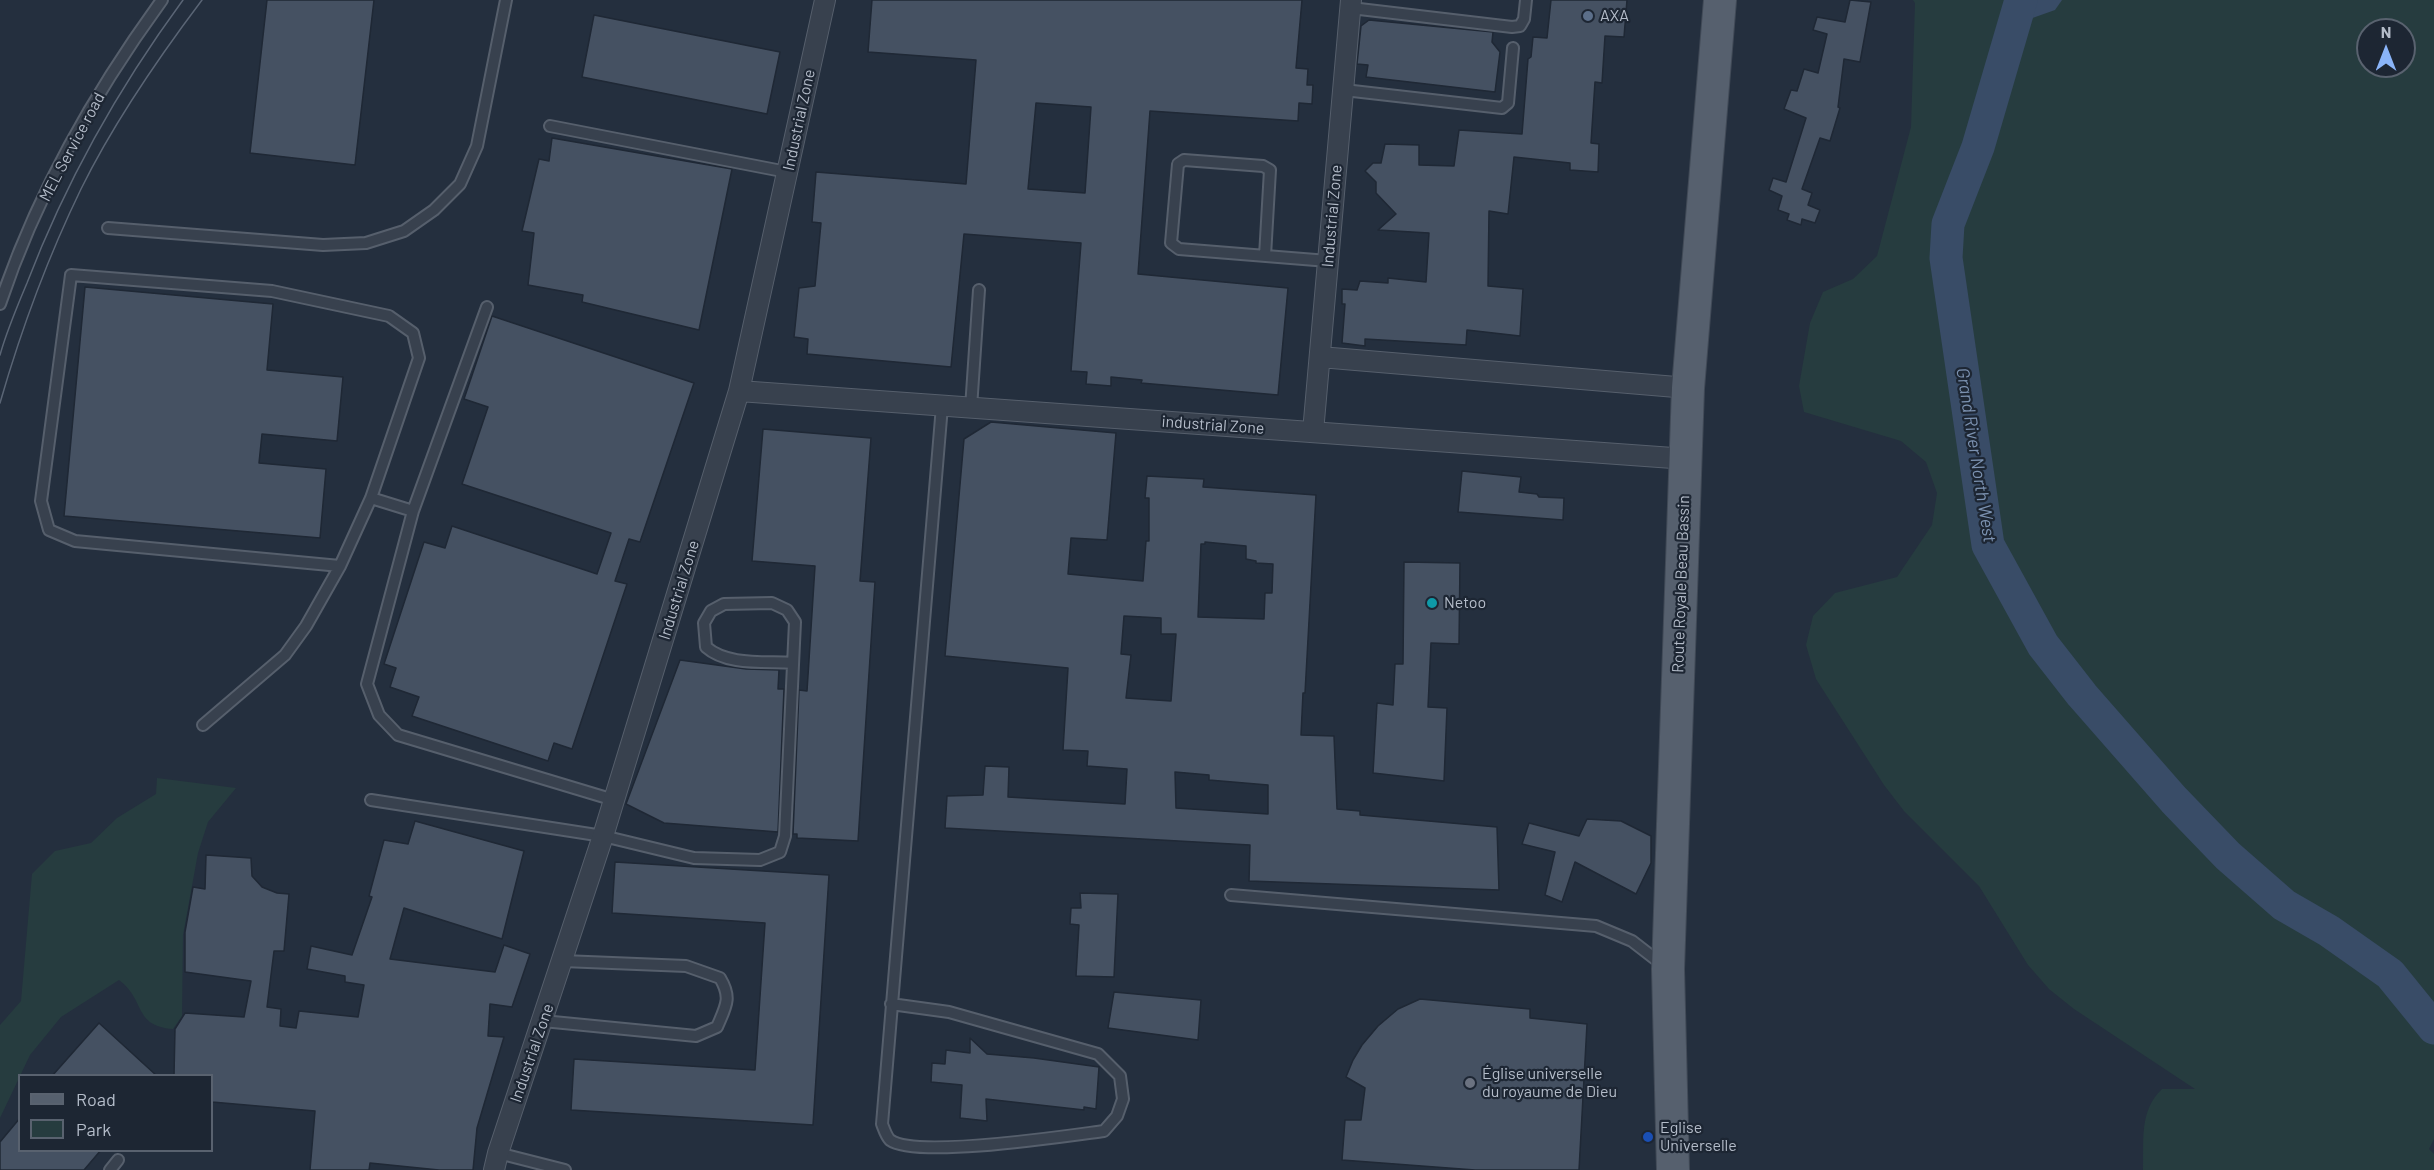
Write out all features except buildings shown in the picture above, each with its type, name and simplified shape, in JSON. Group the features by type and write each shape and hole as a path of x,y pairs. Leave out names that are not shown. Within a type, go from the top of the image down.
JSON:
{"main road":[{"name":"Route Royale Beau Bassin","path":"1673,1170 1668,969 1688,388 1720,0"}],"street":[{"name":"Industrial Zone","path":"496,1161 603,836 739,391 825,0"},
{"name":"Industrial Zone","path":"1313,432 1351,4"},
{"path":"1320,357 1688,388"},
{"name":"industrial Zone","path":"739,391 1687,459"}],"lane":[{"name":"MEL Service road","path":"0,304 9,278 50,187 86,118 133,40 162,0"},
{"path":"108,228 323,245 366,243 404,231 434,210 460,184 477,146 506,0"},
{"path":"1351,4 1512,27 1520,26 1524,20 1526,0"},
{"path":"1344,90 1502,108 1508,103 1513,48"},
{"path":"550,126 787,172"},
{"path":"1265,256 1270,170 1263,166 1184,160 1178,164 1171,243 1179,249 1265,256 1328,261"},
{"path":"203,725 285,655 306,626 340,566 371,498 419,358 413,333 389,316 272,291 71,275 41,501 49,530 75,541 340,566"},
{"path":"970,408 980,290"},
{"path":"487,307 413,511 367,684 379,715 398,735 614,800"},
{"path":"891,1004 949,1012 1098,1054 1120,1076 1123,1100 1117,1116 1104,1131 1025,1141 924,1149 889,1139 882,1124 891,1004 942,406"},
{"path":"371,498 413,511"},
{"path":"371,800 603,836 694,858 760,860 780,852 785,836 795,622 787,609 772,603 724,604 711,611 704,623 706,647 715,655 727,659 793,663"},
{"path":"1231,895 1596,926 1632,941 1668,969"},
{"path":"543,1021 696,1036 717,1027 727,1005 727,990 720,978 686,966 563,961"},
{"path":"110,1170 118,1161"},
{"path":"496,1161 565,1170"}],"green space":[{"path":"1913,0 2434,0 2434,1139 2429,1149 2434,1154 2434,1170 2143,1170 2144,1126 2149,1107 2162,1089 2195,1089 2074,1009 2049,989 2028,965 1979,886 1904,811 1884,785 1816,679 1806,645 1813,616 1835,593 1897,577 1932,525 1937,493 1926,462 1901,441 1804,412 1799,386 1810,323 1823,292 1853,279 1877,256 1911,127 1915,3"},
{"path":"157,778 236,788 208,822 198,853 183,935 182,1016 173,1029 151,1023 119,980 61,1017 30,1055 21,1074 18,1074 18,1080 0,1118 0,1025 21,1001 32,874 55,851 91,843 117,818 156,794"}],"water":[{"path":"2005,0 2062,0 2055,10 2010,26 2002,12"}],"waterway":[{"name":"Grand River North West","path":"2021,0 1978,147 1948,224 1946,258 1988,545 2043,645 2082,695 2174,800 2228,856 2284,905 2329,931 2390,974 2434,1028"}],"tram line":[{"path":"0,355 42,245 77,172 116,101 183,0"},
{"path":"0,403 36,294 81,189 107,140 137,92 202,0"}],"place":[{"name":"AXA","path":"1588,16"},
{"name":"Netoo","path":"1432,603"},
{"name":"Église universelle du royaume de Dieu","path":"1470,1083"},
{"name":"Eglise Universelle","path":"1648,1137"}]}
